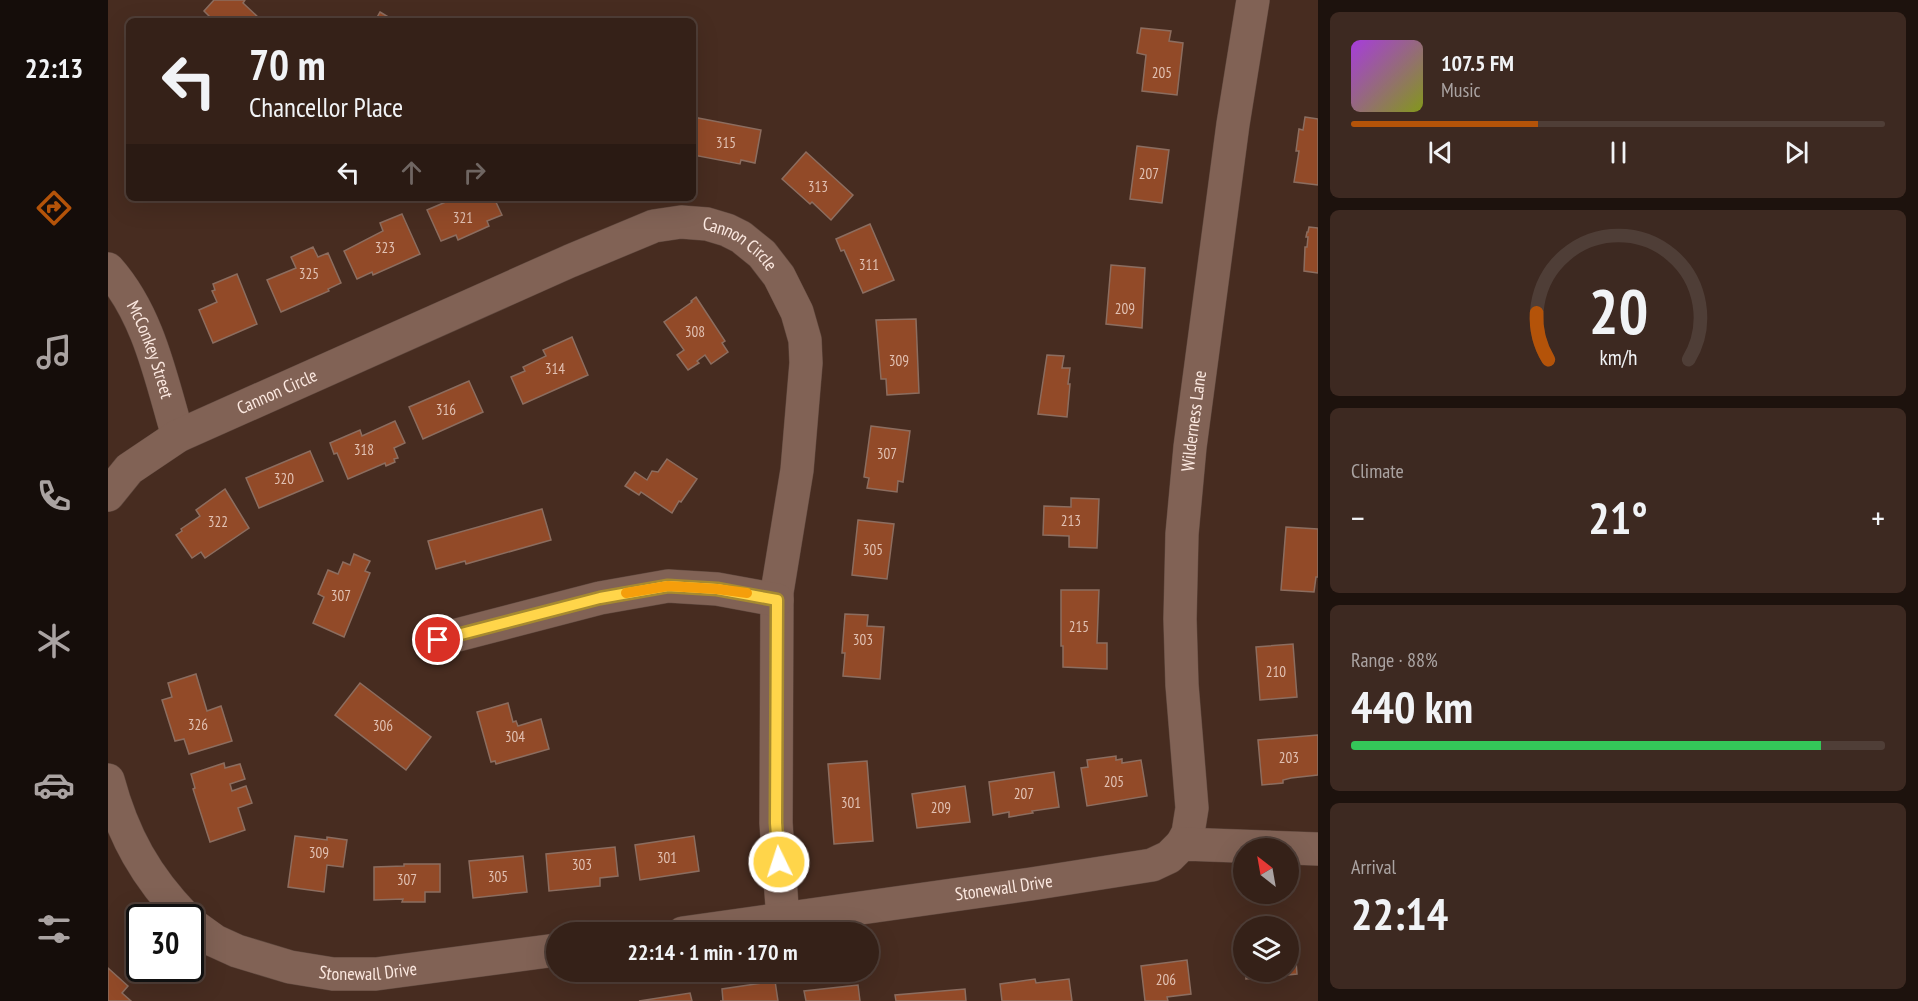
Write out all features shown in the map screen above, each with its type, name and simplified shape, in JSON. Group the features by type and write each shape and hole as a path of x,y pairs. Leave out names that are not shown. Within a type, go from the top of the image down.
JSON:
{"street":[{"name":"Wilderness Lane","path":"1182,844 1188,833 1192,808 1182,685 1180,619 1183,523 1193,424 1233,124 1253,0"},
{"name":"Cannon Circle","path":"108,495 129,469 178,436 570,261 654,226 681,222 707,224 741,237 762,254 779,276 797,312 805,340 806,363 797,470 777,600 776,823 783,920"},
{"name":"McConkey Street","path":"108,269 136,310 151,345 178,436"},
{"path":"438,640 600,598 668,586 717,589 777,600"},
{"path":"108,780 122,825 141,861 173,904"},
{"path":"1182,844 1318,849"},
{"name":"Stonewall Drive","path":"768,922 1152,865 1169,856 1182,844"},
{"name":"Stonewall Drive","path":"204,933 237,951 290,967 333,974 376,974 546,951"}],"building":[{"path":"214,0 245,0 243,3 259,18 211,18 204,11"},
{"path":"380,12 390,18 377,18"},
{"path":"1141,28 1171,31 1169,41 1183,43 1177,95 1142,91 1146,55 1137,53"},
{"path":"1305,117 1318,119 1318,185 1294,182 1299,151 1296,151 1299,129 1303,130"},
{"path":"696,118 761,130 755,163 741,160 740,164 696,156"},
{"path":"1137,146 1169,150 1162,203 1130,199"},
{"path":"806,152 853,195 831,220 782,179"},
{"path":"448,201 495,201 502,215 487,221 489,226 458,240 456,235 441,241 427,210"},
{"path":"402,214 420,254 373,275 372,272 357,279 344,251 383,231 380,223"},
{"path":"870,224 894,280 863,293 844,250 841,251 836,239"},
{"path":"1309,227 1318,228 1318,273 1304,271 1305,247 1307,247 1308,237 1306,237"},
{"path":"313,247 318,257 328,253 341,283 328,289 329,291 281,312 267,280 296,268 291,257"},
{"path":"1111,265 1145,268 1142,328 1106,324"},
{"path":"237,274 257,324 213,343 199,310 217,302 212,291 215,290 213,284"},
{"path":"696,297 725,341 722,343 728,352 711,364 705,355 697,361 699,363 688,370 677,355 684,350 664,322"},
{"path":"916,319 919,393 887,395 886,379 881,379 876,320"},
{"path":"572,337 588,375 523,404 511,377 525,371 523,367 546,356 543,350"},
{"path":"1047,355 1064,356 1062,368 1070,368 1067,417 1038,414"},
{"path":"469,381 483,412 423,439 409,407"},
{"path":"395,421 405,443 394,448 398,458 394,459 395,462 386,466 385,463 348,479 330,443 360,430 362,436"},
{"path":"871,426 910,431 903,482 898,481 897,492 867,488 869,478 864,477"},
{"path":"310,451 323,481 259,508 246,478"},
{"path":"667,459 697,479 672,513 641,492 639,495 625,486 635,472 647,480 652,471 658,472"},
{"path":"225,489 249,528 205,558 201,552 192,558 176,535 200,516 196,510"},
{"path":"1071,498 1099,499 1097,548 1069,547 1069,536 1043,535 1044,506 1071,507"},
{"path":"542,509 551,540 466,564 465,561 436,569 428,541"},
{"path":"858,520 894,524 887,579 852,575"},
{"path":"1286,527 1318,529 1318,577 1316,577 1314,592 1281,590"},
{"path":"354,554 370,561 365,571 370,573 344,637 313,623 324,597 318,594 328,570 338,574 343,562 350,565"},
{"path":"1061,590 1099,590 1097,643 1107,643 1107,669 1063,667"},
{"path":"845,614 868,615 867,626 884,627 880,679 843,676"},
{"path":"1293,644 1297,697 1260,700 1256,647"},
{"path":"196,674 207,711 221,706 232,741 189,754 184,739 175,741 162,700 172,697 168,683"},
{"path":"360,683 431,737 406,770 335,715"},
{"path":"508,703 513,722 516,721 518,726 541,719 549,749 496,764 495,761 491,762 477,712"},
{"path":"1318,735 1318,775 1262,785 1258,740"},
{"path":"1116,756 1116,760 1122,759 1122,763 1141,760 1147,796 1087,806 1081,768 1088,767 1087,760"},
{"path":"867,761 873,841 834,844 828,764"},
{"path":"224,763 225,768 240,764 245,779 230,784 232,791 246,786 252,803 238,808 245,830 210,842 193,789 195,788 191,774"},
{"path":"1054,772 1059,807 1009,817 1009,812 993,815 989,782"},
{"path":"965,786 970,822 917,828 912,794"},
{"path":"295,836 347,840 343,867 327,865 324,892 288,887"},
{"path":"694,836 699,871 640,880 635,845"},
{"path":"615,847 618,876 600,878 600,886 549,891 546,854"},
{"path":"523,856 527,892 473,898 469,861"},
{"path":"404,864 440,864 440,892 425,892 425,902 402,902 403,899 374,900 374,867 404,866"},
{"path":"1187,960 1191,994 1167,997 1168,1001 1145,1001 1141,966"},
{"path":"108,968 128,986 122,993 131,1001 108,1001"},
{"path":"1035,979 1036,983 1069,979 1072,1001 1002,1001 1000,984"},
{"path":"775,982 778,1001 723,1001 722,989"},
{"path":"858,985 860,1001 806,1001 804,991"},
{"path":"965,989 966,1001 896,1001 895,995"},
{"path":"690,993 692,1001 639,1001"}],"slow traffic":[{"path":"626,593 668,586 747,593"}],"route":[{"path":"438,640 600,598 668,586 717,589 777,600 776,823 779,862"}]}
